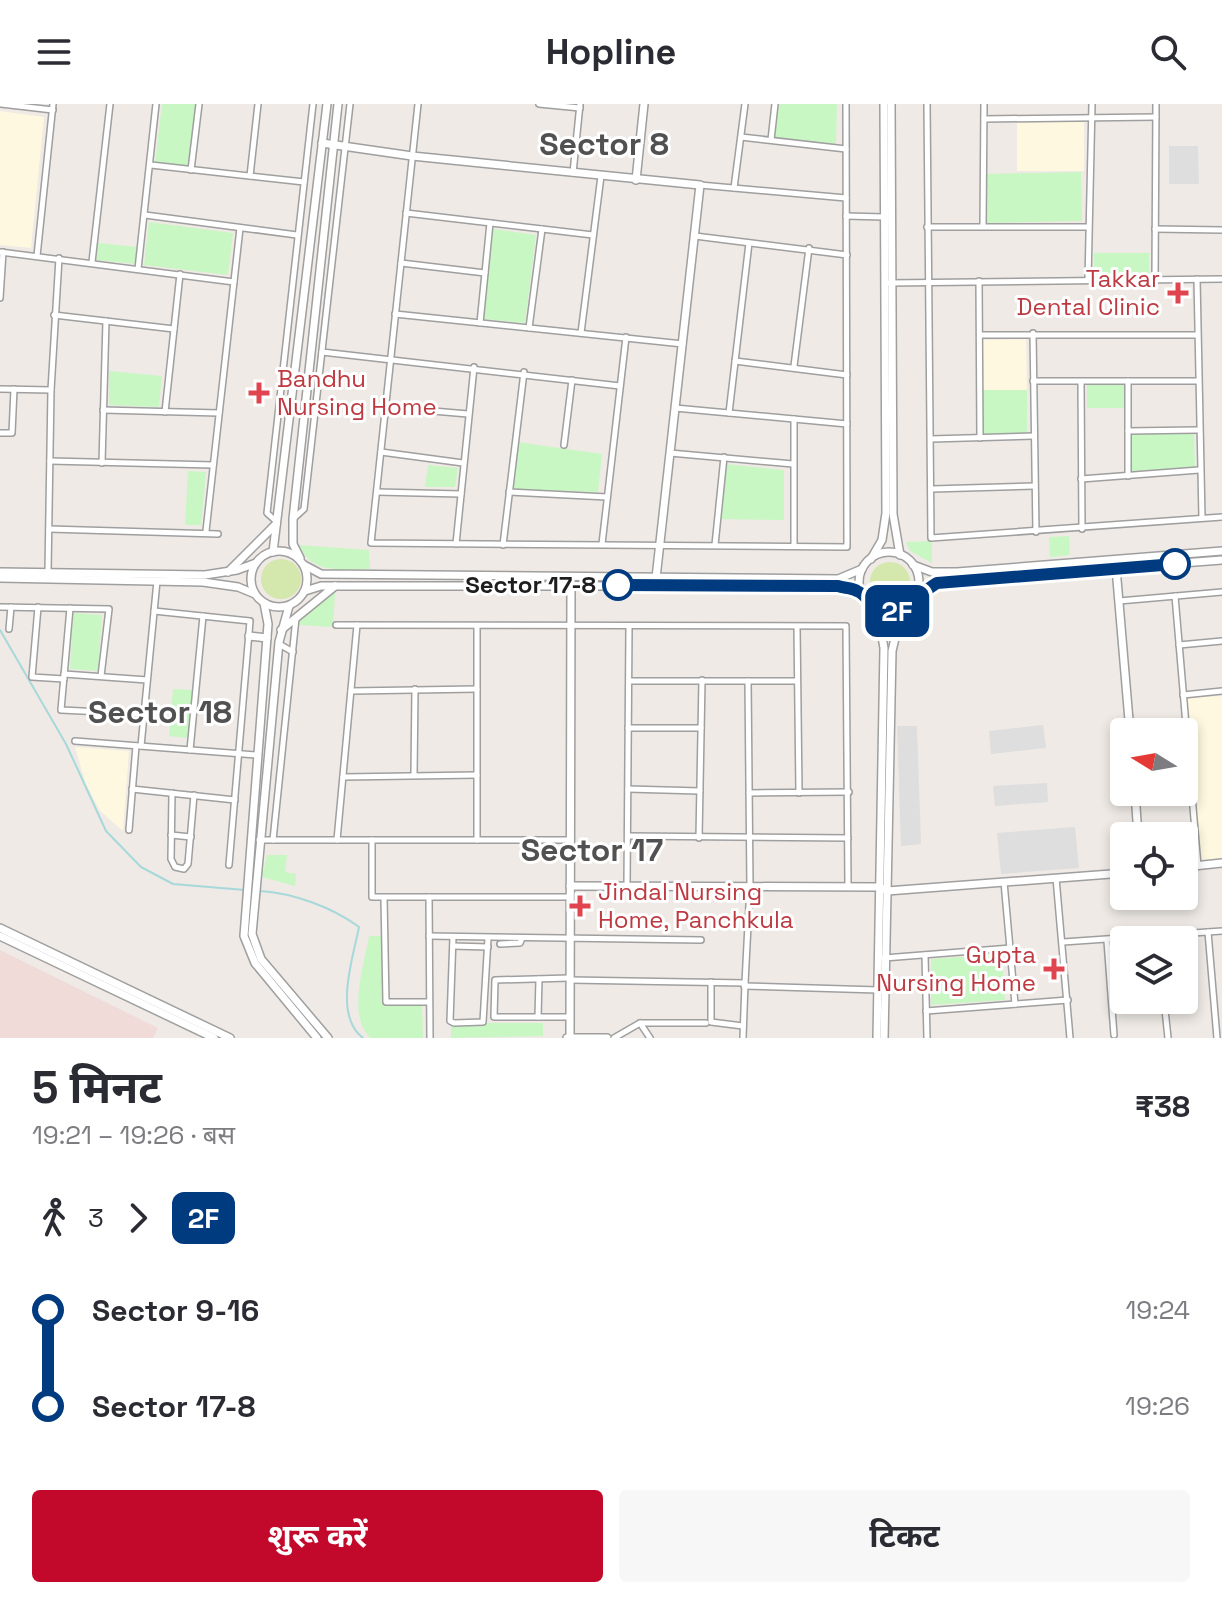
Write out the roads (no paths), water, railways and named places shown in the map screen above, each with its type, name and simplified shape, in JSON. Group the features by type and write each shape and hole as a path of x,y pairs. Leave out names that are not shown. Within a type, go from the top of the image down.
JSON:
{"street":[{"path":"3,104 53,107 37,256"},
{"path":"92,262 110,104"},
{"path":"138,269 156,104"},
{"path":"191,170 199,104"},
{"path":"250,176 258,104"},
{"path":"278,523 267,513 313,104"},
{"path":"273,552 327,104"},
{"path":"305,591 308,578 293,544 293,519 338,104"},
{"path":"293,519 304,509 350,104"},
{"path":"418,104 371,543 847,547 846,104"},
{"path":"539,104 580,106 573,173"},
{"path":"636,180 644,104"},
{"path":"734,188 745,104"},
{"path":"771,140 775,104"},
{"path":"884,104 884,217 893,514 900,555"},
{"path":"0,575 48,571 228,573 256,563 273,552 287,552 321,574 838,579 862,569 882,540 886,513 891,104"},
{"path":"927,104 931,538 1222,517"},
{"path":"983,226 984,104"},
{"path":"1088,280 1092,104"},
{"path":"1155,279 1156,104"},
{"path":"984,119 1156,117"},
{"path":"741,137 846,149"},
{"path":"322,143 636,180 846,198"},
{"path":"151,165 304,182"},
{"path":"581,333 601,176"},
{"path":"656,578 700,185"},
{"path":"406,213 593,235"},
{"path":"145,215 297,235"},
{"path":"846,216 884,217"},
{"path":"480,323 490,223"},
{"path":"927,227 1088,227"},
{"path":"206,531 240,228"},
{"path":"529,328 542,229"},
{"path":"1155,229 1222,230"},
{"path":"695,236 847,255"},
{"path":"729,413 749,243"},
{"path":"794,366 809,248"},
{"path":"0,298 2,252 234,282"},
{"path":"48,571 51,390 59,258"},
{"path":"401,263 485,273"},
{"path":"165,412 180,274"},
{"path":"1197,279 1197,430 1202,519"},
{"path":"888,283 1222,279"},
{"path":"979,281 980,438"},
{"path":"395,314 683,344"},
{"path":"54,315 174,329"},
{"path":"102,463 106,321"},
{"path":"1033,333 1036,532"},
{"path":"980,335 1197,335"},
{"path":"602,544 626,337"},
{"path":"322,352 524,372 620,386"},
{"path":"735,361 847,375"},
{"path":"456,544 474,367"},
{"path":"503,545 524,372"},
{"path":"564,445 572,380"},
{"path":"1033,381 1197,381"},
{"path":"1128,381 1128,476"},
{"path":"1081,382 1082,529"},
{"path":"0,389 51,390"},
{"path":"0,433 12,433 14,389"},
{"path":"386,407 469,414"},
{"path":"675,408 847,424"},
{"path":"103,410 219,413"},
{"path":"794,419 794,546"},
{"path":"1128,431 1197,430"},
{"path":"931,439 1034,436"},
{"path":"381,452 463,463"},
{"path":"670,453 793,464"},
{"path":"715,545 724,457"},
{"path":"50,461 213,465"},
{"path":"1081,479 1199,470"},
{"path":"932,489 1035,486"},
{"path":"377,492 461,494"},
{"path":"509,492 607,497"},
{"path":"228,573 278,523"},
{"path":"49,529 206,531 218,534"},
{"path":"871,559 883,553 900,555 913,565 932,572 957,572 1222,551"},
{"path":"884,1038 882,958 892,651 902,609 915,595 937,583 1222,560"},
{"path":"255,594 251,578 256,563"},
{"path":"913,565 918,583 915,595"},
{"path":"1116,568 1129,718"},
{"path":"861,592 862,569"},
{"path":"0,575 225,584 255,594 264,603 276,607 289,606"},
{"path":"129,830 157,581"},
{"path":"571,585 569,1038 607,1038"},
{"path":"280,630 335,586"},
{"path":"317,1038 251,956 244,936 280,630 289,606 305,591 335,586 838,586 861,592 877,609 889,612 902,609"},
{"path":"1119,601 1222,592"},
{"path":"1175,596 1194,822"},
{"path":"254,840 256,755 267,638 264,603"},
{"path":"0,607 109,609 101,676"},
{"path":"9,629 11,607"},
{"path":"38,607 32,677 101,676 147,680"},
{"path":"70,608 61,710 144,714"},
{"path":"877,609 884,648 884,889"},
{"path":"154,611 250,621 229,865"},
{"path":"190,750 203,616"},
{"path":"273,840 296,617"},
{"path":"336,625 846,626 848,886"},
{"path":"337,840 357,625"},
{"path":"477,627 477,840"},
{"path":"627,885 629,627"},
{"path":"797,627 799,793"},
{"path":"249,636 267,638"},
{"path":"1179,645 1222,641"},
{"path":"279,644 293,652"},
{"path":"699,838 702,680"},
{"path":"629,681 797,681"},
{"path":"743,1038 750,886 748,681"},
{"path":"414,775 415,689"},
{"path":"351,691 477,689"},
{"path":"1183,695 1222,691"},
{"path":"628,728 701,728"},
{"path":"75,741 256,755"},
{"path":"343,777 477,775"},
{"path":"132,789 235,800"},
{"path":"628,789 700,791"},
{"path":"749,793 849,792"},
{"path":"172,793 172,863 184,869 188,864 194,795"},
{"path":"171,835 191,837"},
{"path":"628,836 848,838"},
{"path":"254,840 570,840"},
{"path":"372,840 372,897 570,897"},
{"path":"1198,866 1222,863"},
{"path":"570,886 848,886 884,889 1110,874"},
{"path":"1056,878 1070,1038"},
{"path":"1004,880 1015,1004"},
{"path":"384,897 386,1002 429,1002"},
{"path":"429,897 430,1038"},
{"path":"249,905 257,953 328,1038"},
{"path":"0,928 230,1038"},
{"path":"1198,933 1222,931"},
{"path":"1208,932 1217,1038"},
{"path":"0,936 214,1038"},
{"path":"429,936 701,940"},
{"path":"453,937 450,1021 454,1023 483,1022 488,938"},
{"path":"500,944 520,943 522,938"},
{"path":"1107,941 1114,1035"},
{"path":"1063,942 1110,941"},
{"path":"453,946 488,947"},
{"path":"882,958 1011,948"},
{"path":"925,955 927,1038"},
{"path":"877,1038 882,958"},
{"path":"538,1017 539,979"},
{"path":"570,1017 495,1018 494,981 711,982 878,990"},
{"path":"711,982 711,1022 743,1026"},
{"path":"926,1011 1069,1000"},
{"path":"1165,1014 1168,1038"},
{"path":"640,1023 650,1038"},
{"path":"614,1038 640,1023 706,1023"}],"waterway":[{"path":"0,630 66,744 106,831 141,867 173,884 245,890"},
{"path":"260,891 312,902 359,927 347,1001 354,1028 363,1038"}],"place":[{"name":"Takkar Dental Clinic","path":"1178,293"},
{"name":"Bandhu Nursing Home","path":"259,393"},
{"name":"Sector 17-8","path":"618,585"},
{"name":"Jindal Nursing Home, Panchkula","path":"580,906"},
{"name":"Gupta Nursing Home","path":"1054,969"}],"district":[{"name":"Sector 8","path":"604,144"},
{"name":"Sector 18","path":"160,712"},
{"name":"Sector 17","path":"592,850"}]}
